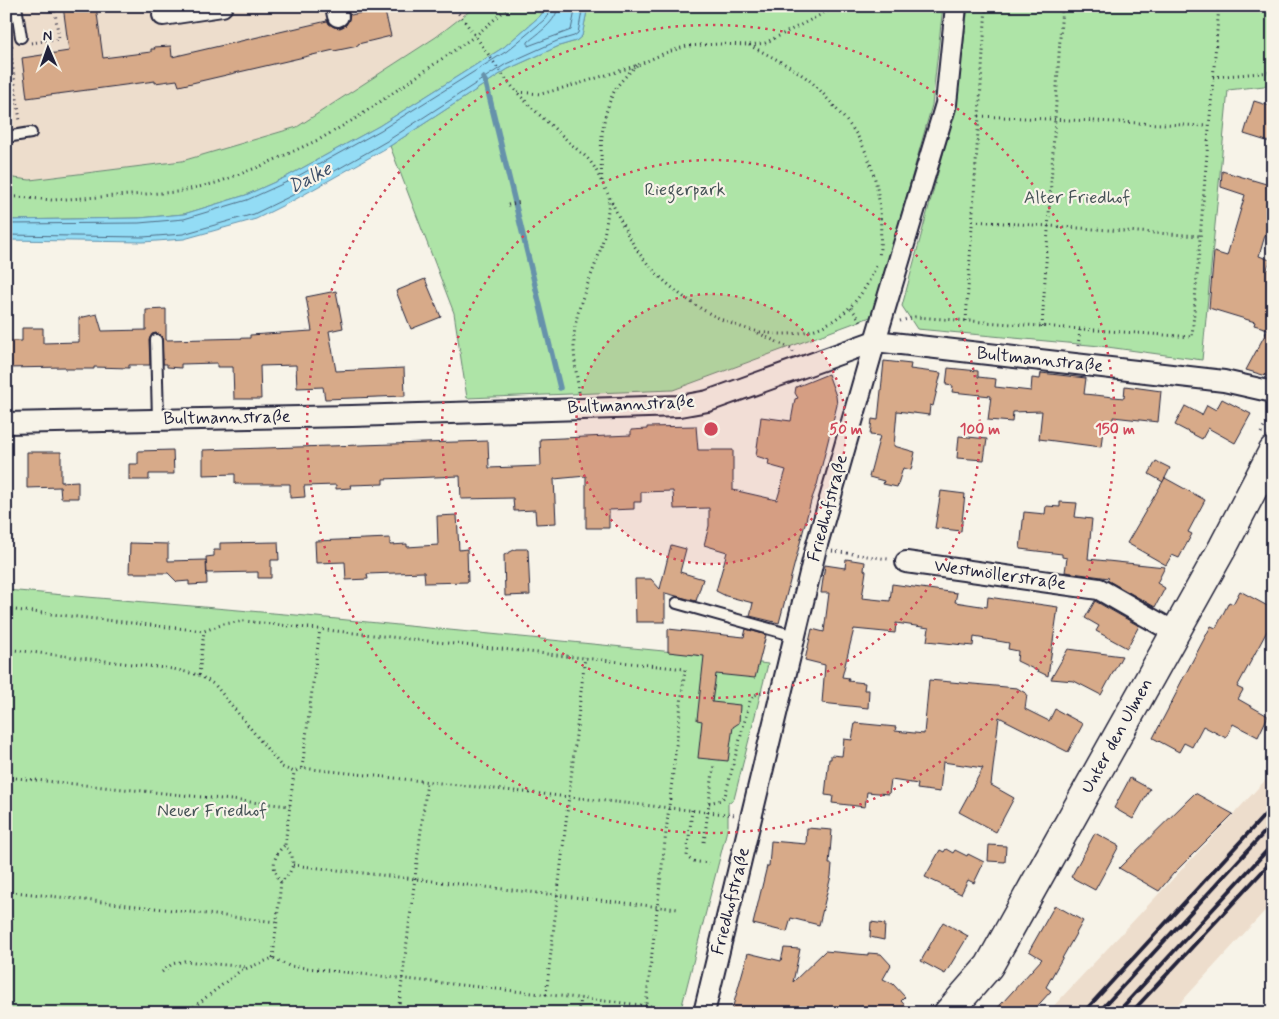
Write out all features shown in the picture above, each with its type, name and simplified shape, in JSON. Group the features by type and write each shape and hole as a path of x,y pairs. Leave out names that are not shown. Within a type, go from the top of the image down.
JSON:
{"main road":[{"name":"Unter den Ulmen","path":"948,1013 989,966 1223,546 1273,451"}],"street":[{"path":"163,15 222,6"},
{"name":"Friedhofstraße","path":"704,1012 816,548 877,334 946,104 956,6"},
{"name":"Bultmannstraße","path":"6,423 352,416 680,406 708,401 799,367 877,334 1224,380 1273,392"},
{"name":"Westmöllerstraße","path":"906,562 1098,589 1174,632"}],"lane":[{"path":"16,6 20,37"},
{"path":"6,137 26,134"},
{"path":"156,340 158,420"},
{"path":"677,603 795,636"}],"path":[{"path":"54,6 58,39"},
{"path":"452,6 517,92 593,164 636,249 646,263 687,300 719,320 755,331 792,349 799,367"},
{"path":"6,196 52,200 177,192 216,183 262,166 320,139 358,117 475,36 510,6"},
{"path":"517,92 540,94 638,65 687,46 718,44 749,46 765,43 838,6"},
{"path":"966,321 986,6"},
{"path":"1042,327 1062,6"},
{"path":"877,334 915,317 1192,337 1219,6"},
{"path":"749,46 789,66 810,81 855,131 876,181 882,233 879,259 870,282 851,308 839,318 812,330 794,334 755,331"},
{"path":"10,47 26,134"},
{"path":"603,184 601,159 603,126 608,107 617,87 638,65"},
{"path":"1213,77 1273,72"},
{"path":"979,116 1209,126"},
{"path":"581,408 574,353 575,325 581,300 605,231 609,196"},
{"path":"509,204 521,202"},
{"path":"973,221 1200,236"},
{"path":"1273,410 1270,415 1273,416"},
{"path":"816,548 906,562"},
{"path":"6,609 204,631 224,624 244,621 685,669 645,1013"},
{"path":"302,768 320,629"},
{"path":"199,675 204,631"},
{"path":"6,649 173,668 199,675 214,685 282,767 294,772 302,768 751,817"},
{"path":"546,995 584,658"},
{"path":"709,803 721,800 725,796 750,701 754,695 761,693 780,698"},
{"path":"704,842 714,764"},
{"path":"273,958 281,882 275,873 274,863 279,851 285,845 294,772"},
{"path":"6,777 290,806"},
{"path":"398,1013 427,782"},
{"path":"692,810 686,856 694,861 709,863"},
{"path":"281,882 289,874 292,865 292,856 285,845"},
{"path":"292,865 678,908"},
{"path":"6,891 278,922"},
{"path":"186,1013 240,971 273,958 289,966 704,1012"},
{"path":"162,972 172,964 184,960 248,967"},
{"path":"578,1013 580,998"}],"shaded area":[{"path":"6,6 350,6 358,44 391,36 384,6 476,6 436,37 298,127 182,161 30,180 6,177"},
{"path":"1273,772 1273,902 1171,1013 1047,1013"}],"green space":[{"path":"476,6 548,6 540,16 504,47 379,126 286,177 246,195 184,214 139,218 6,220 6,177 30,180 182,161 297,127 436,37"},
{"name":"Riegerpark","path":"588,6 943,6 932,105 873,316 673,390 467,398 454,313 390,146 508,69 559,46 576,41 582,36"},
{"name":"Alter Friedhof","path":"968,6 1273,6 1273,85 1228,90 1202,360 1100,346 917,329 902,306 956,106"},
{"name":"Neuer Friedhof","path":"6,590 296,615 684,653 768,664 734,799 728,803 728,826 680,1013 6,1013"}],"water":[{"name":"Dalke","path":"548,6 588,6 582,36 576,41 559,46 508,69 390,146 296,199 256,219 184,239 143,242 6,240 6,220 139,218 184,214 246,195 286,177 379,126 504,47 540,16"}],"building":[{"path":"63,6 96,6 103,58 151,52 151,49 155,49 154,47 171,46 172,57 327,21 327,19 329,24 340,28 346,25 350,14 384,8 391,36 358,44 358,46 179,86 177,80 155,83 155,81 27,98 22,58 69,51"},
{"path":"1254,101 1273,107 1273,143 1244,134"},
{"path":"1222,171 1273,186 1273,208 1259,256 1270,260 1267,269 1273,271 1273,378 1246,370 1268,329 1254,325 1255,322 1209,308 1214,252 1227,256 1245,195 1221,187"},
{"path":"425,279 441,317 411,329 396,291"},
{"path":"336,291 343,328 329,331 336,371 404,368 405,396 325,399 323,387 297,388 296,365 260,366 261,399 234,399 233,367 217,367 217,363 181,364 181,368 167,367 167,364 163,364 162,337 156,333 152,334 149,340 150,365 129,365 129,368 94,367 94,369 65,369 65,367 6,368 6,341 22,341 22,328 43,328 43,343 79,342 79,318 97,314 102,331 146,330 146,310 166,309 166,340 250,338 250,335 312,331 306,297"},
{"path":"884,361 911,364 910,369 941,373 933,406 930,405 929,415 897,411 894,446 915,452 911,470 903,468 897,487 883,484 884,481 869,477 880,436 870,435 872,419 878,420"},
{"path":"948,368 978,371 978,377 996,379 995,387 1031,391 1032,378 1040,379 1041,373 1086,378 1084,394 1124,398 1125,386 1161,391 1158,422 1113,417 1113,421 1104,420 1101,447 1039,439 1042,411 1013,412 1012,422 988,420 991,396 952,392 953,386 946,385"},
{"path":"828,374 836,396 837,405 779,623 750,616 753,603 726,596 716,591 727,552 704,545 709,526 709,508 674,509 673,491 641,492 641,502 634,502 634,509 609,510 609,528 586,528 586,476 554,479 556,523 536,524 535,510 514,511 513,498 461,499 460,476 383,479 383,484 350,485 351,488 336,489 336,485 304,486 305,497 290,498 290,484 235,484 235,474 203,475 203,450 488,441 489,468 541,466 540,439 631,435 631,430 647,429 647,427 696,426 698,450 733,450 733,490 777,500 786,470 768,465 769,460 756,456 761,417 791,421 795,399 798,398 795,393 796,387"},
{"path":"1222,399 1251,414 1235,443 1208,428 1202,439 1175,425 1185,406 1202,415 1207,405 1216,410"},
{"path":"959,436 987,439 984,460 957,458"},
{"path":"173,450 174,474 149,474 149,480 129,480 129,464 138,464 138,451"},
{"path":"27,452 61,452 61,482 78,481 78,498 61,498 60,487 27,488"},
{"path":"1156,461 1170,468 1163,482 1149,474"},
{"path":"1165,478 1205,500 1188,532 1192,534 1179,558 1172,555 1166,565 1127,543"},
{"path":"941,491 965,494 961,531 935,528"},
{"path":"1060,502 1077,503 1075,517 1092,519 1088,559 1165,567 1157,583 1165,588 1155,607 1107,580 1109,578 1065,572 1067,558 1062,557 1062,554 1020,549 1024,512 1045,514 1046,506 1060,507"},
{"path":"457,515 459,550 467,549 468,582 425,583 424,572 367,574 368,579 346,580 345,562 316,563 315,541 390,538 390,545 407,544 407,547 438,545 437,516"},
{"path":"278,542 279,560 271,560 271,578 258,578 258,572 207,573 206,557 214,556 214,550 220,550 220,543"},
{"path":"130,543 168,544 168,561 206,560 207,584 189,585 189,581 177,582 168,573 129,573"},
{"path":"671,545 686,549 680,572 703,579 696,601 665,593 665,622 636,622 635,579 651,579 660,589"},
{"path":"516,549 528,549 530,595 505,596 504,555"},
{"path":"846,559 865,562 864,570 866,571 862,598 890,601 892,584 957,593 955,602 987,607 988,597 1058,607 1048,676 1017,661 1018,651 1008,649 1009,643 974,637 973,646 927,641 929,628 896,623 895,633 854,629 842,677 849,678 848,681 865,683 864,690 869,690 868,708 822,703 825,665 805,660 812,629 824,632 829,593 821,593 825,565 845,568"},
{"path":"1240,591 1273,609 1273,620 1237,687 1243,690 1238,699 1268,716 1258,737 1233,724 1226,738 1203,726 1192,747 1184,743 1179,752 1153,738 1211,626 1216,628 1229,602 1233,604"},
{"path":"1095,601 1139,626 1127,648 1096,631 1099,626 1085,618"},
{"path":"668,629 744,637 746,629 766,635 755,678 716,674 712,702 740,705 739,723 733,727 728,761 698,758 702,721 697,720 704,656 668,652"},
{"path":"1068,649 1122,656 1101,695 1074,681 1051,679"},
{"path":"929,680 1017,688 1027,694 1025,709 1049,721 1055,709 1083,724 1068,752 999,717 991,785 1014,798 996,832 959,812 983,768 943,762 940,792 917,789 918,784 891,780 889,794 867,792 865,807 832,803 833,796 825,795 829,759 831,759 831,755 842,756 844,739 852,740 855,723 896,727 895,731 924,734"},
{"path":"1130,778 1150,789 1133,819 1114,808"},
{"path":"1195,793 1233,814 1173,874 1159,891 1119,868"},
{"path":"807,828 832,830 829,864 832,864 831,876 819,925 791,918 787,932 753,924 767,866 769,866 771,841 806,844"},
{"path":"1095,833 1119,846 1095,890 1071,877"},
{"path":"989,845 1006,846 1005,862 988,861"},
{"path":"946,849 953,853 955,850 967,856 968,854 984,862 974,883 968,880 961,894 925,877 940,850 944,852"},
{"path":"1055,905 1083,921 1046,987 1051,991 1031,1013 993,1013 1042,959 1029,951"},
{"path":"871,922 885,924 884,940 870,937"},
{"path":"943,922 968,936 945,974 921,961"},
{"path":"784,948 800,949 793,982 825,951 868,955 868,953 881,954 891,965 883,979 893,984 905,997 901,1001 912,1013 731,1013 748,953 781,961"}],"waterway":[{"path":"483,78 486,83 560,388"}],"railway":[{"path":"1083,1013 1273,806"},
{"path":"1098,1013 1273,823"},
{"path":"1117,1013 1273,844"},
{"path":"1131,1013 1273,860"}]}
